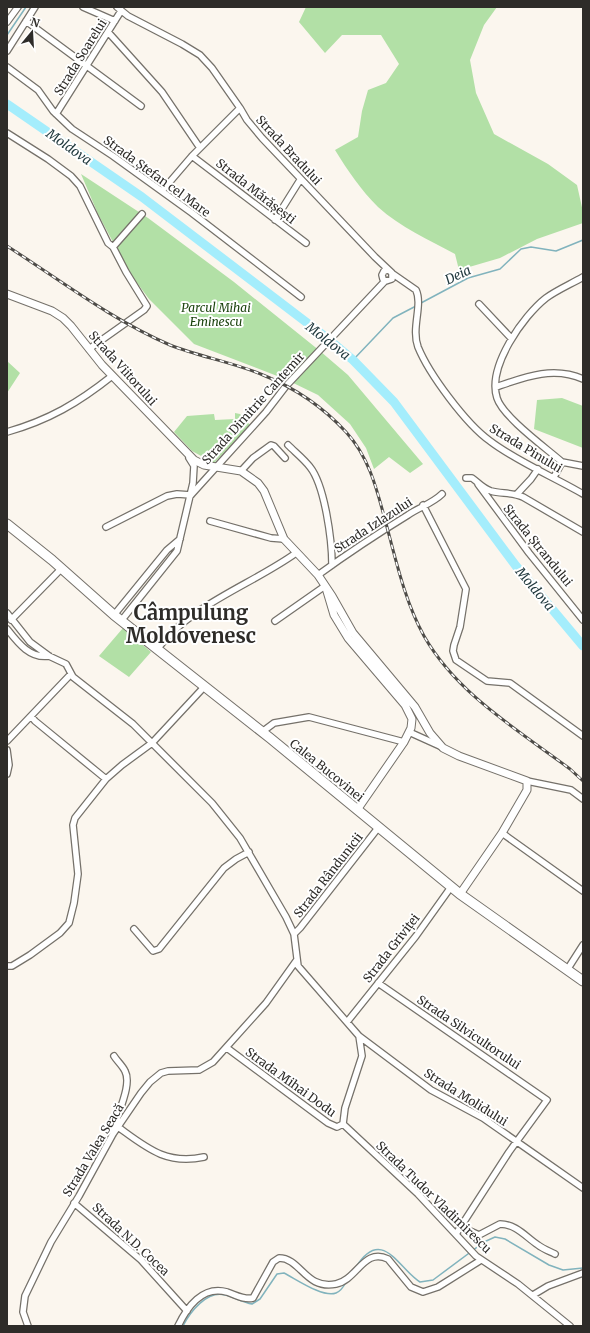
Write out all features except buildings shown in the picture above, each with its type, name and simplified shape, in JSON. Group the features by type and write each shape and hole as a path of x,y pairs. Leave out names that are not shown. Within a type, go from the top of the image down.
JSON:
{"highway":[{"name":"Calea Bucovinei","path":"7,524 62,568 118,618 158,648 262,732 451,887 583,981"}],"street":[{"path":"7,22 18,7"},
{"path":"7,51 35,7"},
{"path":"83,7 115,21"},
{"name":"Strada Soarelui","path":"56,114 115,21 119,9"},
{"name":"Strada Bradului","path":"119,9 200,55 240,108 247,120 300,180 390,272"},
{"path":"26,21 141,106"},
{"path":"108,32 162,92 200,148"},
{"name":"Strada Ștefan cel Mare","path":"7,67 38,90 56,114 72,129 162,191 234,247 284,282 300,297"},
{"path":"162,191 192,156 240,108"},
{"path":"7,132 48,158 80,186 108,243 113,247 126,272 147,306 144,310 89,349"},
{"name":"Strada Mărășești","path":"192,156 306,243"},
{"path":"275,220 300,180"},
{"path":"113,247 142,214"},
{"path":"383,272 390,272 392,279 383,281 383,272"},
{"name":"Strada Pinului","path":"390,272 416,288 418,295 416,310 418,345 428,366 450,397 482,436 583,494"},
{"path":"583,277 546,299 534,309 511,338 500,363 496,387 497,398 504,409 530,436 562,462 583,466"},
{"name":"Strada Dimitrie Cantemir","path":"191,494 383,281"},
{"name":"Strada Viitorului","path":"7,294 52,311 63,318 112,376 188,456 199,463 241,471"},
{"path":"479,304 511,338"},
{"path":"496,387 538,374 555,372 568,373 583,380"},
{"path":"7,432 43,420 79,400 112,376"},
{"path":"285,458 274,446 271,445 253,458 241,471 254,479 264,491 284,538 318,575 353,633 415,707 430,733 443,748"},
{"path":"288,446 309,465 321,490 332,549 332,565"},
{"name":"Strada Dimitrie Cantemir","path":"118,618 174,556 180,539 191,494 194,466 188,456"},
{"path":"554,477 562,462"},
{"path":"516,494 527,484 538,469"},
{"path":"466,478 472,478 478,484 494,492 516,494 583,532"},
{"name":"Strada Ștrandului","path":"478,484 529,553 583,620"},
{"path":"106,527 167,496 191,494"},
{"name":"Strada Izlazului","path":"318,575 442,494"},
{"path":"423,505 466,589 460,627 453,652 456,660 487,681 510,684 583,736"},
{"path":"210,521 271,538 284,538"},
{"path":"118,618 167,550 180,539"},
{"path":"158,648 173,632 205,608 296,552"},
{"path":"11,620 62,568"},
{"path":"275,621 325,586"},
{"path":"325,586 334,615 348,638 408,709 412,719 409,732 404,742 357,810"},
{"path":"7,613 11,620 30,642 49,656 66,664 71,674 114,707 223,815 249,852 283,910 294,934 296,961"},
{"path":"7,629 26,650 41,657 49,656"},
{"path":"7,741 71,674"},
{"path":"7,966 12,966 30,955 60,933 69,923 78,874 73,822 106,779 152,743 205,686"},
{"path":"31,716 106,779"},
{"path":"262,732 274,723 309,717 404,742"},
{"path":"409,732 459,756 527,781 571,790 583,799"},
{"path":"7,750 9,765 7,774"},
{"path":"460,894 502,833 527,790 527,781"},
{"name":"Strada Rândunicii","path":"294,934 378,828"},
{"path":"502,833 583,891"},
{"path":"134,929 153,951 159,949 224,868 249,852"},
{"name":"Strada Griviței","path":"347,1022 451,887"},
{"path":"567,970 583,945"},
{"name":"Strada Molidului","path":"296,961 298,966 359,1036 431,1090 478,1115 583,1188"},
{"name":"Strada Valea Seacă","path":"28,1326 23,1312 25,1296 51,1242 113,1134 150,1082 160,1073 168,1071 199,1070 213,1062 266,1003 296,961"},
{"name":"Strada Silvicultorului","path":"378,983 547,1100 517,1142"},
{"path":"343,1124 345,1108 362,1056 359,1036"},
{"name":"Strada Mihai Dodu","path":"227,1048 328,1123 337,1127 343,1124"},
{"path":"113,1134 114,1124 124,1093 127,1076 123,1067 114,1056"},
{"name":"Strada Tudor Vladimirescu","path":"343,1124 418,1194 476,1256 533,1295 570,1326"},
{"path":"118,1127 155,1153 170,1159 193,1159 204,1157"},
{"path":"456,1234 517,1142"},
{"name":"Strada N.D. Cocea","path":"74,1203 141,1260 187,1311"},
{"path":"461,1226 479,1235 500,1224 511,1226 538,1245 555,1254"},
{"path":"178,1326 192,1304 208,1292 220,1291 243,1298 253,1298 274,1262 279,1258 293,1264 319,1284 337,1284 349,1277 364,1261 377,1256 383,1256 388,1258 411,1287 423,1292 438,1287 481,1260"},
{"path":"533,1295 548,1286 583,1273"}],"green space":[{"path":"306,7 497,7 484,25 470,60 476,93 494,134 548,164 577,185 583,212 583,223 537,239 500,258 459,270 455,254 415,233 378,207 360,187 335,150 358,137 362,111 368,90 386,83 399,64 381,35 342,35 325,53 299,22"},
{"name":"Parcul Mihai Eminescu","path":"81,174 148,218 234,282 320,351 348,375 423,464 410,473 389,457 374,469 366,448 350,424 318,395 285,379 194,344 149,299 129,272 98,214"},
{"path":"7,361 20,373 7,393"},
{"path":"562,398 583,406 583,448 534,429 537,400"},
{"path":"235,413 240,414 250,425 214,463 192,451 174,432 187,416 214,414 215,420 235,419"},
{"path":"123,628 151,652 129,677 99,656"}],"waterway":[{"path":"7,35 26,7"},
{"name":"Moldova","path":"7,104 142,197 327,338 353,360 394,402 516,566 583,646"},
{"name":"Deia","path":"421,303 468,278 500,269 521,249 531,247 556,251 583,240"},
{"name":"Deia","path":"353,360 393,318 416,306"},
{"path":"356,1267 365,1255 374,1250 382,1250 390,1254 420,1282 433,1280 484,1242 495,1237 505,1239 549,1265 563,1270 583,1268"},
{"path":"183,1326 200,1303 218,1294 252,1304 260,1299 277,1274 284,1273 317,1290 331,1294 339,1291 346,1282"}],"railway":[{"path":"7,246 107,312 149,335 170,345 252,370 275,380 308,399 328,414 354,441 366,461 378,494 405,593 424,636 438,657 453,676 490,710 570,769 583,781"}],"district":[{"name":"Câmpulung Moldovenesc","path":"191,624"}]}
